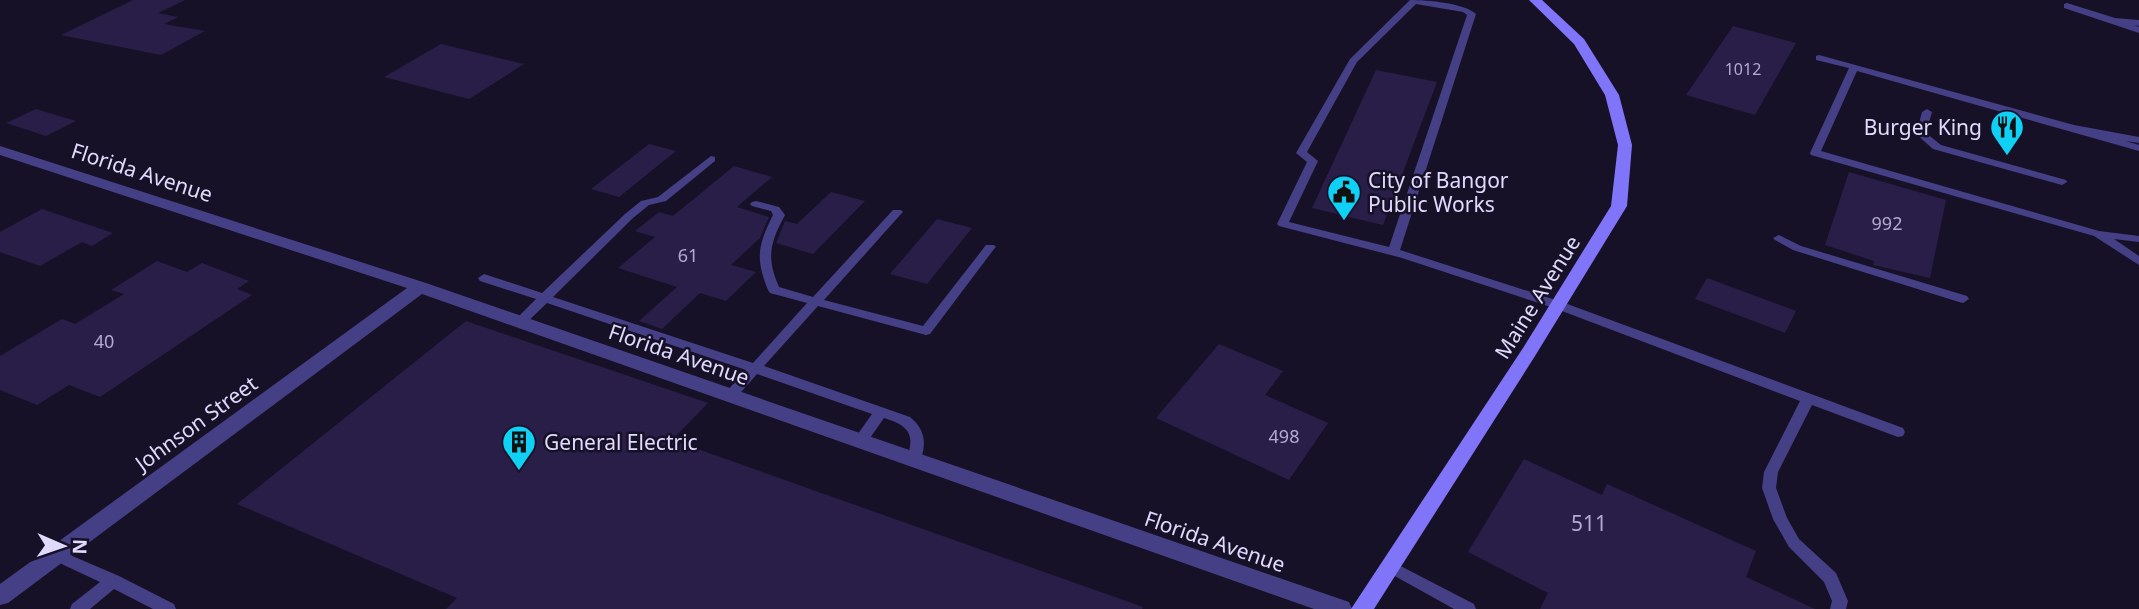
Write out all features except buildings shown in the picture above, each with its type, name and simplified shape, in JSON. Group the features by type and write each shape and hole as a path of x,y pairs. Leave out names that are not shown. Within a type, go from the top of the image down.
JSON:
{"street":[{"name":"Maine Avenue","path":"1362,609 1619,206 1625,145 1612,95 1595,64 1562,23 1535,0"},
{"name":"Florida Avenue","path":"0,150 420,287 1341,609"},
{"name":"Johnson Street","path":"0,596 420,287"}],"lane":[{"path":"1393,252 1472,14 1466,10 1415,1 1353,61 1301,153 1314,161 1283,224 1393,252 1558,305 1898,432"},
{"path":"2067,6 2139,30"},
{"path":"2114,22 2139,23"},
{"path":"1819,58 2139,148"},
{"path":"1854,68 1815,153 2098,234 2139,239"},
{"path":"1927,112 1922,134 1937,147 2062,182"},
{"path":"2073,128 2139,140"},
{"path":"520,323 629,216 645,203 662,199 711,159"},
{"path":"756,204 775,209 779,215 762,250 764,268 774,290 926,331 990,247"},
{"path":"730,396 897,212"},
{"path":"2098,234 2122,247 2139,261"},
{"path":"1779,238 1797,248 1963,299"},
{"path":"484,278 905,420 916,428 919,438 914,460"},
{"path":"1808,399 1771,472 1769,488 1780,519 1794,542 1830,578 1840,601 1838,609"},
{"path":"860,441 881,412"},
{"path":"56,555 168,609"},
{"path":"1389,566 1468,609"},
{"path":"78,609 113,582"}],"place":[{"name":"Burger King","path":"2007,157"},
{"name":"City of Bangor Public Works","path":"1344,222"},
{"name":"General Electric","path":"519,472"}]}
